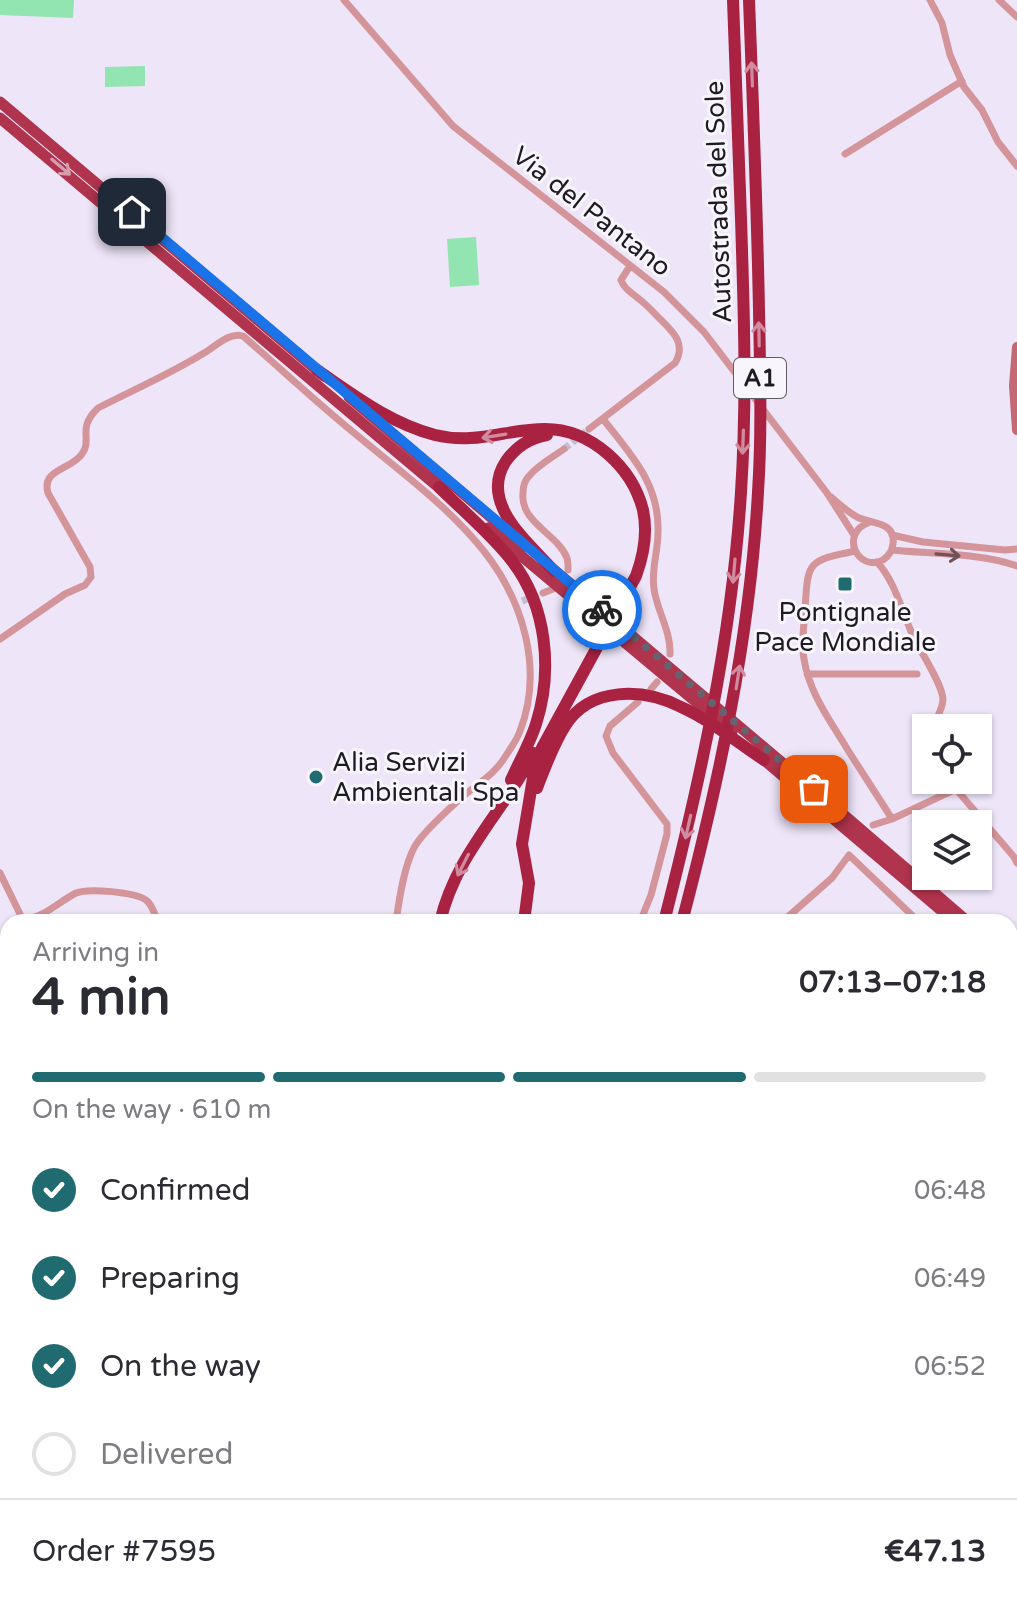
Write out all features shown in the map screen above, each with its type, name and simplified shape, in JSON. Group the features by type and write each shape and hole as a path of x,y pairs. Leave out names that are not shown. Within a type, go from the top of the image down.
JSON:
{"highway":[{"name":"Autostrada del Sole","path":"666,914 717,687 731,596 741,494 745,353 733,0"},
{"name":"Autostrada del Sole","path":"684,914 736,687 749,598 758,491 759,328 749,0"},
{"path":"0,102 317,370 561,570"},
{"path":"0,118 563,590 958,914"},
{"path":"317,370 387,417 437,435 468,439 545,429 577,436 599,448 622,468 639,498 645,537 636,576 535,766 522,844 529,883 525,914"},
{"path":"443,914 453,883 474,843 527,767 622,596 639,557 642,537 640,512 627,483 609,459 583,442 558,435 530,439 511,454 503,466 498,490 509,522 561,570 766,755 946,914"},
{"path":"439,487 513,562 529,591 541,625 546,663 544,694 536,726 495,813"},
{"path":"527,813 566,725 587,704 613,694 641,695 681,707 766,755"},
{"path":"922,893 938,914"}],"main road":[{"path":"1017,347 1014,386 1017,430"}],"street":[{"name":"Via del Pantano","path":"344,0 445,118 664,292 704,332 827,493 854,535 855,551"},
{"path":"930,0 942,23 950,55 962,81 982,110 998,142 1017,166"},
{"path":"999,0 1017,17"},
{"path":"845,154 962,81"},
{"path":"589,429 675,363 678,357 679,341 675,334 624,287 621,280 630,266"},
{"path":"0,639 65,594 85,585 91,577 90,567 46,485 49,477 82,454 86,422 90,415 231,336 243,336 428,494 483,550 518,602 532,677 519,734 491,775 445,814 415,846 405,874 398,914"},
{"path":"603,419 639,465 652,488 659,516 654,588 670,642 670,654"},
{"path":"561,570 567,559 563,551 530,517 522,496 529,475 564,449"},
{"name":"Via del Pantano","path":"827,493 855,516 885,525 892,535 923,542 1017,549"},
{"path":"854,535 870,522"},
{"path":"892,535 892,550 877,562 864,560 855,551 818,561 810,568 803,643 803,657 815,694 892,819"},
{"path":"892,550 968,557 1017,566"},
{"path":"877,562 888,577 939,686 943,698 939,714"},
{"path":"543,593 553,589"},
{"path":"807,674 917,674"},
{"path":"638,702 610,726 606,736 613,753 667,824 651,895 643,914"},
{"path":"873,825 945,794"},
{"path":"960,794 1016,858"},
{"path":"795,914 832,878 849,855 911,914"},
{"path":"0,873 20,914"},
{"path":"41,914 79,892 92,890 145,899 154,914"}],"green space":[{"path":"0,0 74,0 73,18 0,15"},
{"path":"145,66 145,86 105,87 105,67"},
{"path":"476,237 479,285 450,287 447,239"}],"tunnel":[{"path":"564,449 589,429"},
{"path":"522,601 543,593"}],"way so far":[{"path":"602,610 814,789"}],"place":[{"name":"Pontignale Pace Mondiale","path":"845,584"},
{"name":"Alia Servizi Ambientali Spa","path":"316,777"}],"route":[{"path":"132,212 602,610"}]}
